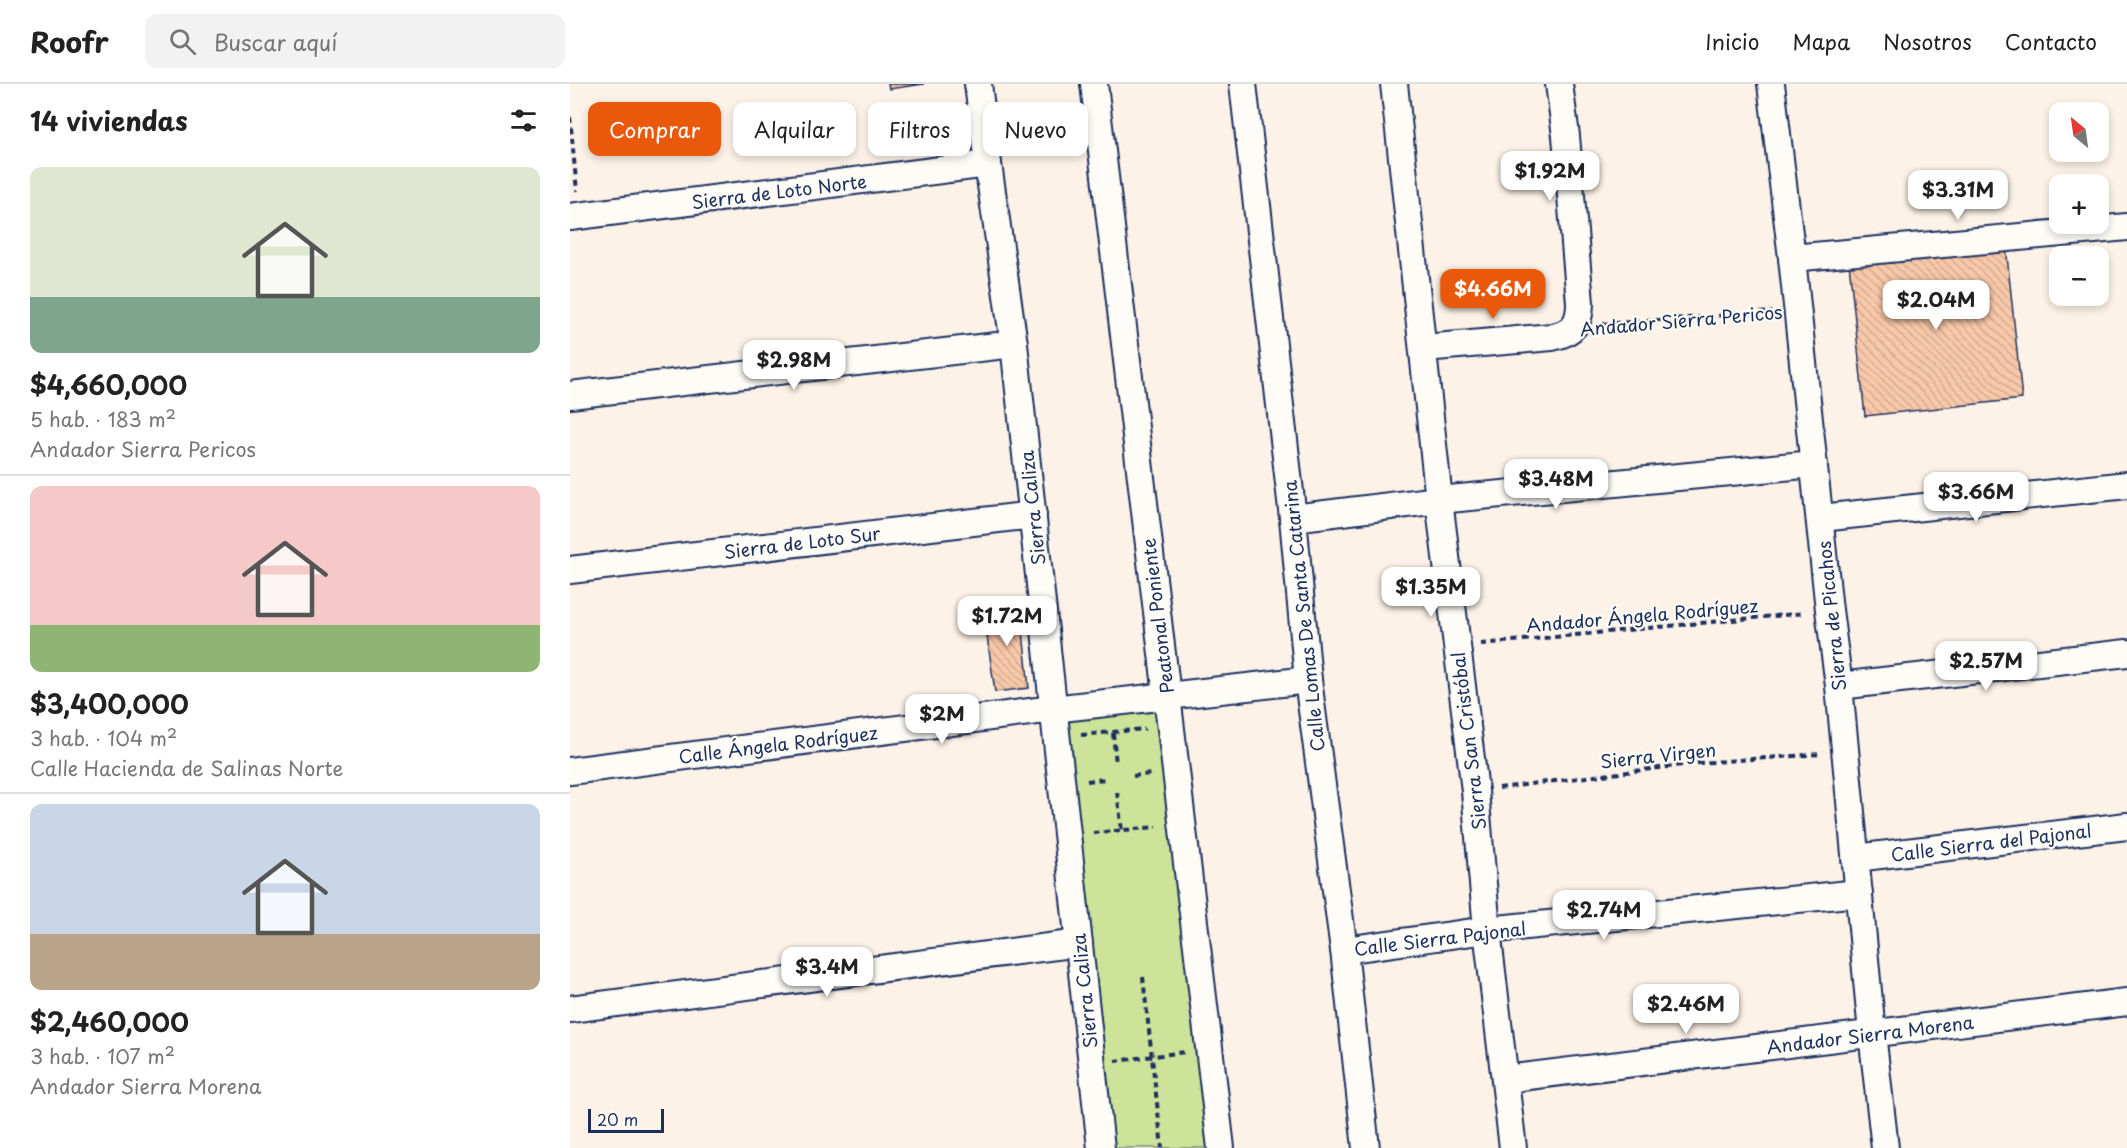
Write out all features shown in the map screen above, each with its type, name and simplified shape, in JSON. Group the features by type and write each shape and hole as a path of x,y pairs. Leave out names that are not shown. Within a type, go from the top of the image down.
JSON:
{"street":[{"name":"Sierra Caliza","path":"978,84 1014,344 1092,1064 1098,1148"},
{"name":"Peatonal Poniente","path":"1094,84 1221,1148"},
{"name":"Calle Lomas De Santa Catarina","path":"1243,84 1293,518 1308,680 1344,950 1366,1148"},
{"name":"Sierra San Cristóbal","path":"1394,84 1439,500 1475,791 1487,930 1513,1148"},
{"path":"1559,84 1566,136 1580,303 1580,316 1576,326"},
{"name":"Sierra de Picahos","path":"1770,84 1821,518 1885,1148"},
{"name":"Sierra de Loto Norte","path":"575,217 988,164"},
{"path":"1792,258 2127,227"},
{"name":"Andador Sierra Pericos","path":"1424,348 1552,337 1562,335 1576,326"},
{"path":"570,395 1014,344"},
{"path":"1293,518 1439,500 1814,464"},
{"path":"1821,518 2127,485"},
{"name":"Sierra de Loto Sur","path":"570,570 1033,514"},
{"path":"1839,686 2127,653"},
{"name":"Calle Ángela Rodríguez","path":"570,771 1053,709 1308,680"},
{"name":"Calle Sierra del Pajonal","path":"1856,858 2127,826"},
{"name":"Calle Sierra Pajonal","path":"1344,950 1487,930 1859,893"},
{"path":"570,1009 1079,943"},
{"name":"Andador Sierra Morena","path":"1505,1079 2127,1002"}],"path":[{"path":"570,117 575,217"},
{"name":"Andador Sierra Pericos","path":"1576,326 1797,310"},
{"name":"Andador Ángela Rodríguez","path":"1457,647 1829,610"},
{"path":"1056,737 1153,728"},
{"path":"1113,733 1116,764"},
{"name":"Sierra Virgen","path":"1475,791 1698,763 1846,752"},
{"path":"1133,776 1159,772"},
{"path":"1117,792 1122,831"},
{"path":"1067,834 1165,826"},
{"path":"1143,977 1162,1148"},
{"path":"1092,1064 1186,1052"}],"green space":[{"path":"1168,690 1219,1148 1097,1148 1048,703"}],"building":[{"path":"888,84 924,84 889,89"},
{"path":"2006,246 2022,399 1865,416 1849,263"},
{"path":"1020,604 1029,688 995,692 983,608"}]}
